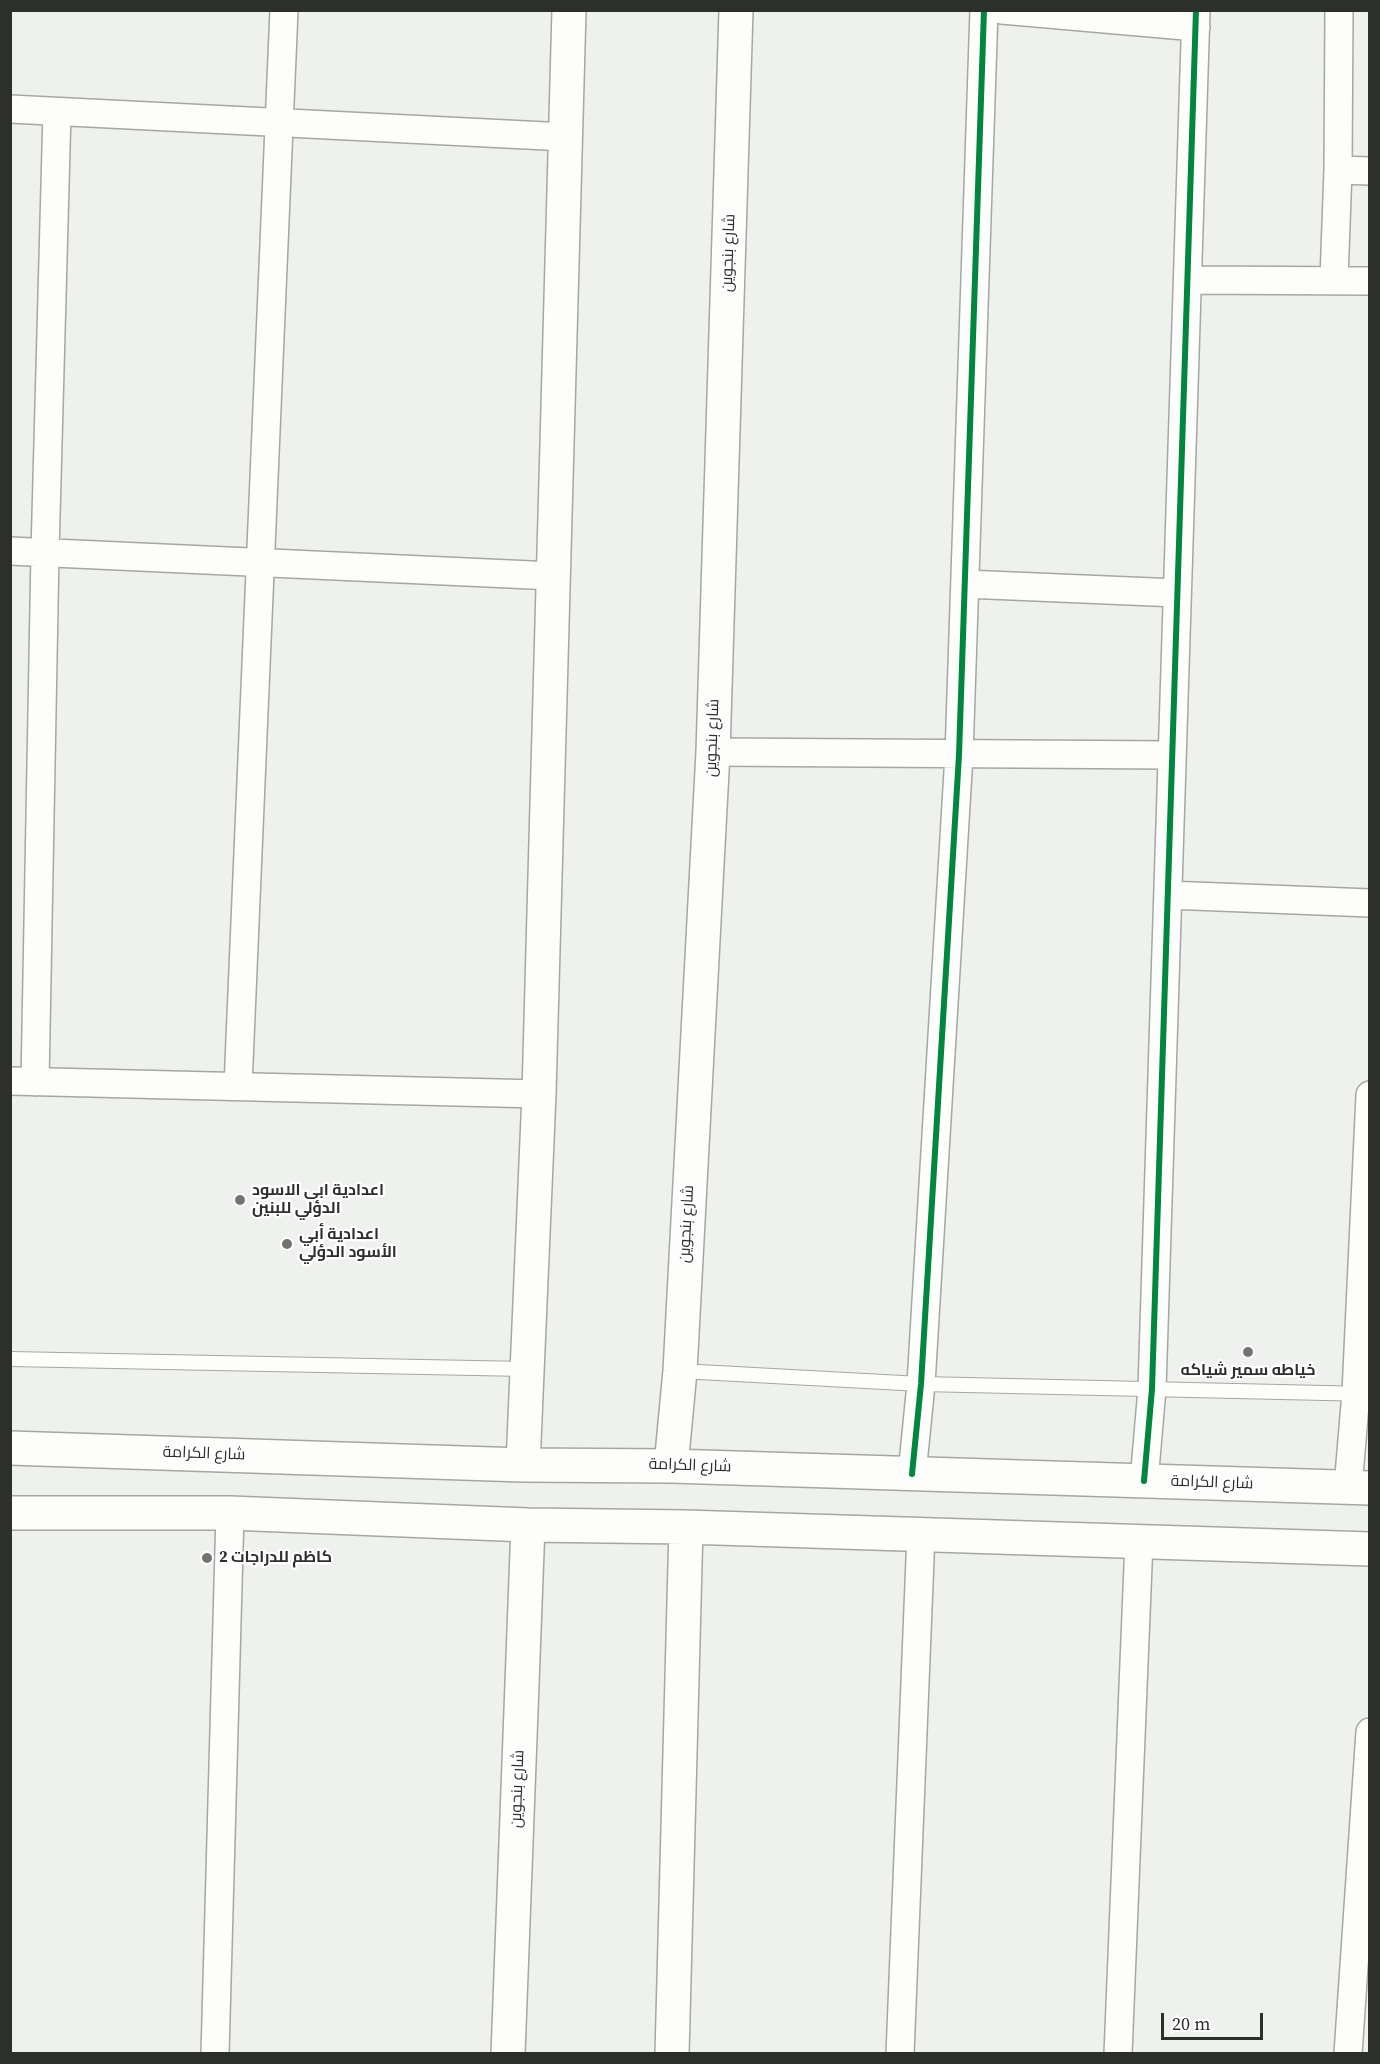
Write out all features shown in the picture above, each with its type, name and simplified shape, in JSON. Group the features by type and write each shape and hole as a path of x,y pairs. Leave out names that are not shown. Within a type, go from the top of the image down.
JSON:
{"street":[{"path":"238,1086 284,10"},
{"path":"523,1464 539,1094 569,10"},
{"name":"شارع بنجوين","path":"671,1466 680,1371 713,752 736,10"},
{"path":"912,1474 921,1384 959,755 984,10"},
{"path":"1002,10 1196,19 1152,1389 1144,1481"},
{"path":"1334,279 1338,170 1339,10"},
{"path":"10,109 566,137"},
{"path":"57,112 45,553 23,1081 539,1094"},
{"path":"1338,170 1370,171"},
{"path":"1188,280 1370,280"},
{"path":"10,551 553,576"},
{"path":"965,584 1177,593"},
{"path":"713,752 1172,755"},
{"path":"1168,895 1370,903"},
{"path":"1359,1488 1370,1095"},
{"name":"شارع الكرامة","path":"10,1448 1359,1488"},
{"path":"10,1514 230,1513 528,1526 686,1527 1370,1549"},
{"path":"215,2054 230,1513"},
{"name":"شارع بنجوين","path":"508,2054 528,1526"},
{"path":"672,2054 686,1527"},
{"path":"900,2054 921,1534"},
{"path":"1119,2054 1139,1541"},
{"path":"1348,2054 1370,1732"}],"lane":[{"path":"10,1359 526,1369"},
{"path":"680,1371 921,1384 1363,1394"}],"cycle path":[{"path":"912,1474 921,1384 959,755 984,10"},
{"path":"1144,1481 1152,1389 1196,10"}],"place":[{"name":"اعدادية ابي الاسود الدؤلي للبنين","path":"240,1200"},
{"name":"اعدادية أبي الأسود الدؤلي","path":"287,1244"},
{"name":"خياطه سمير شياكه","path":"1248,1352"},
{"name":"كاظم للدراجات 2","path":"207,1558"}]}
